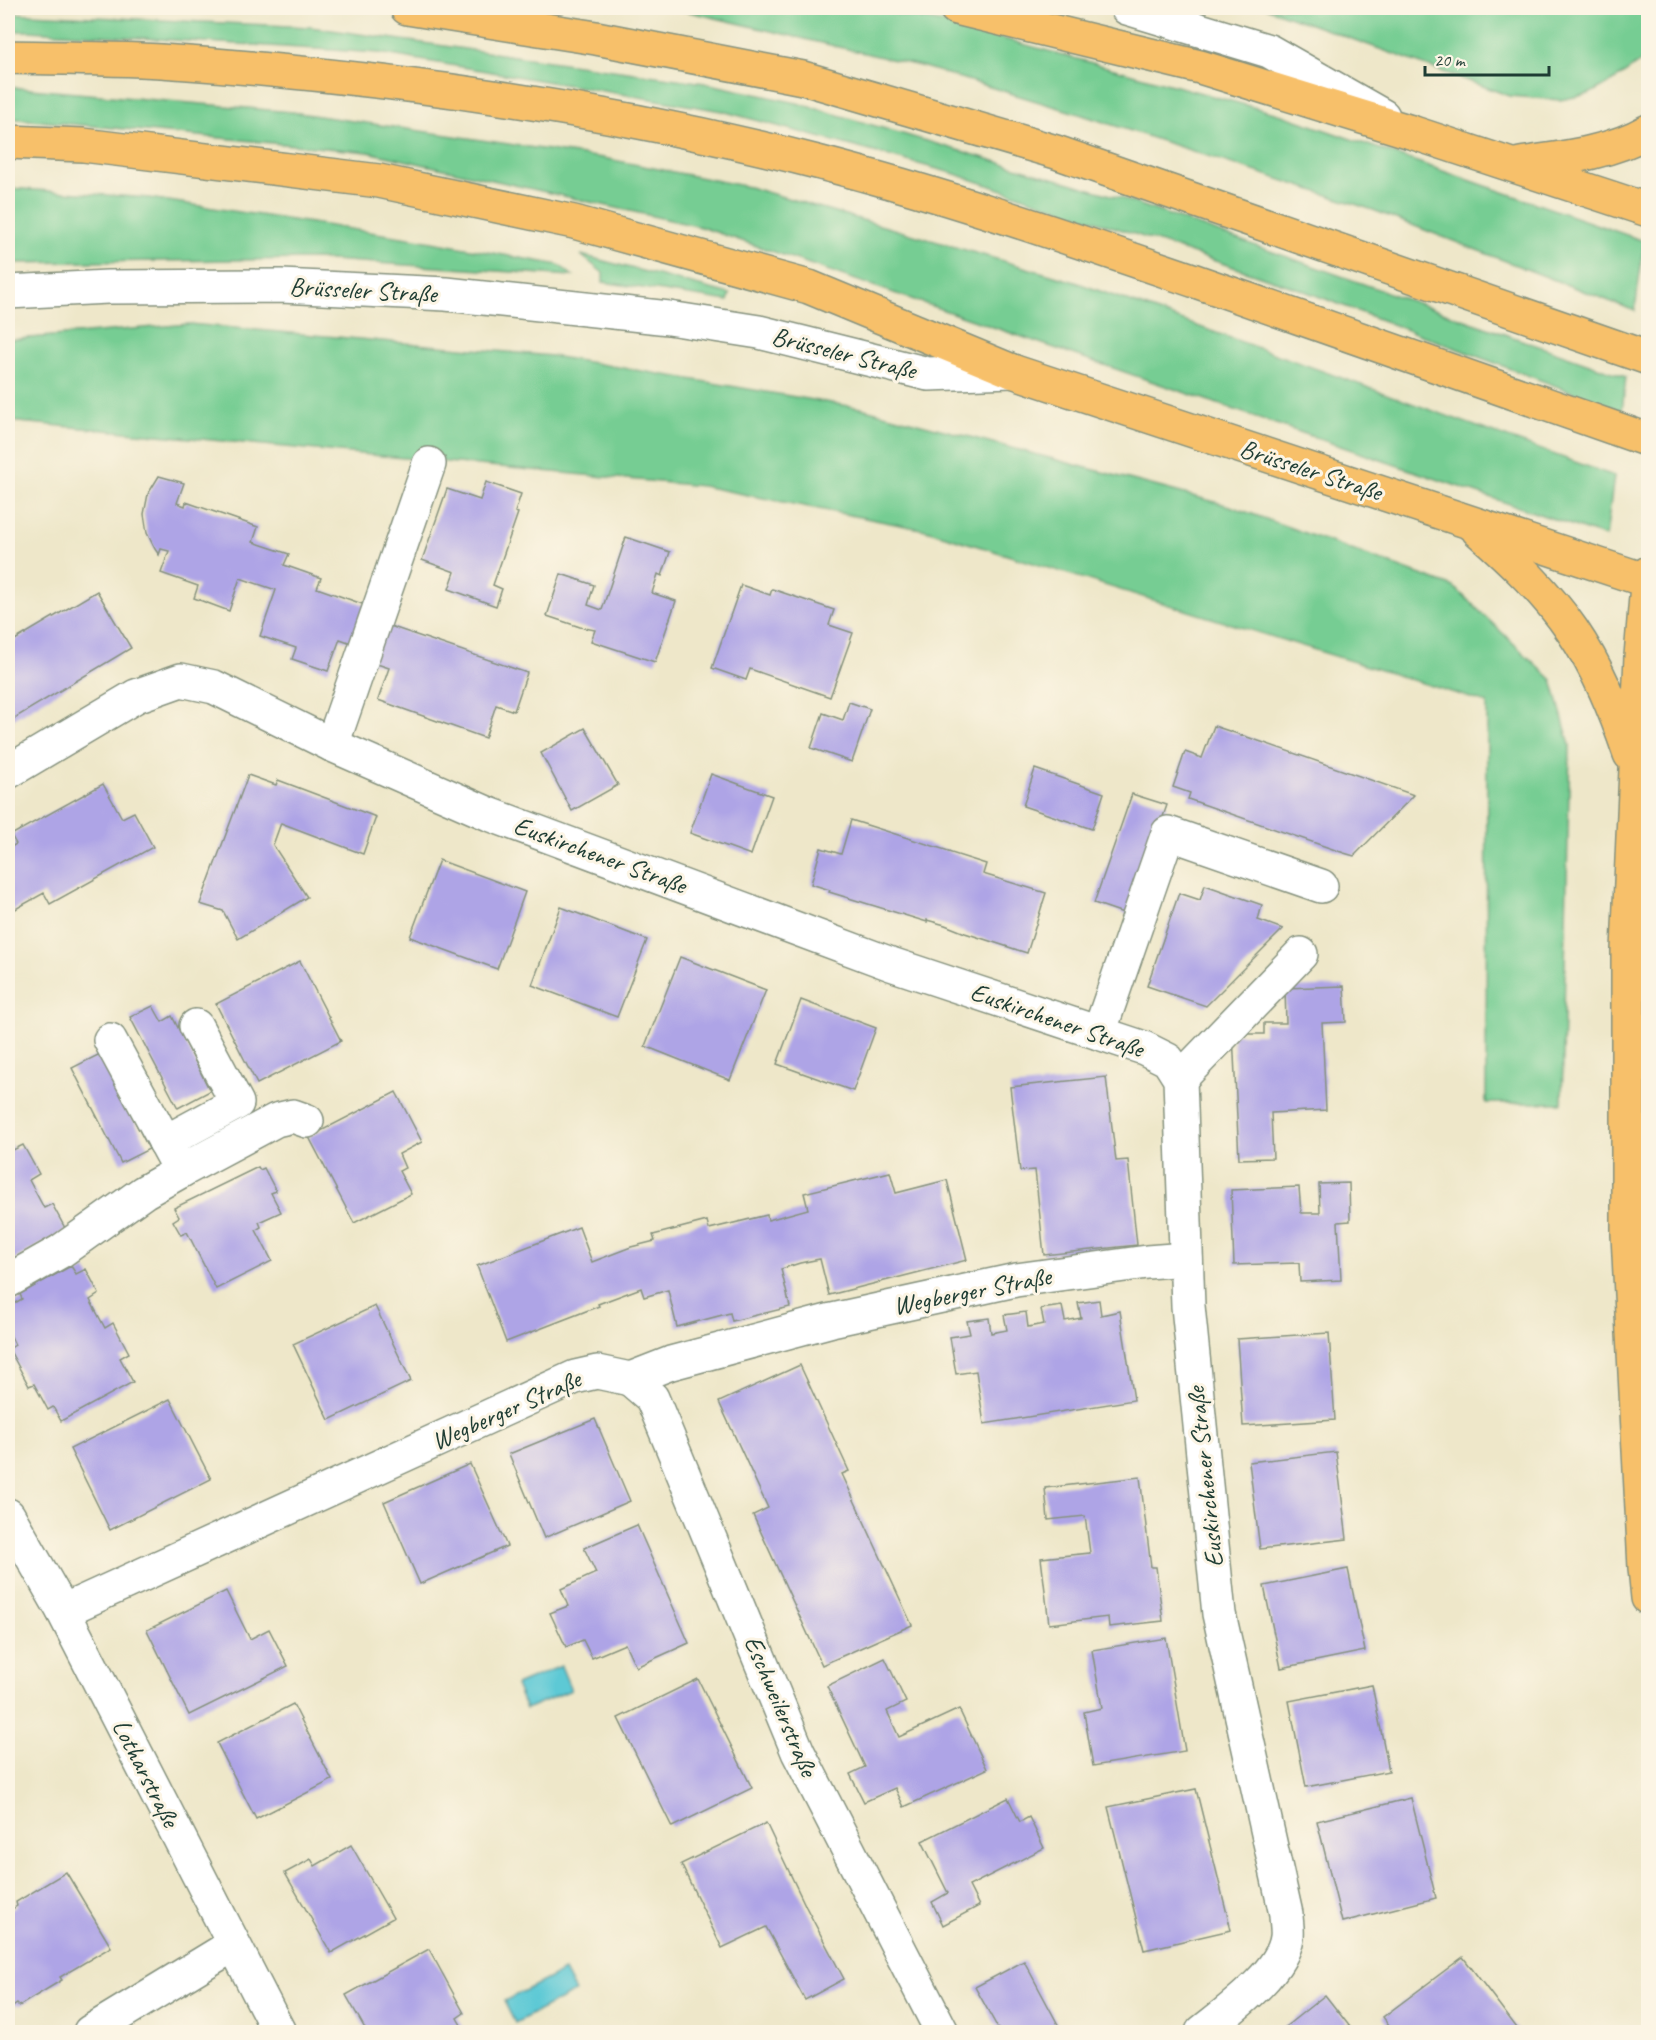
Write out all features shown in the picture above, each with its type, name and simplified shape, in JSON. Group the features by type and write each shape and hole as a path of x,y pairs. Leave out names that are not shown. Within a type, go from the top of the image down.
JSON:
{"main road":[{"path":"407,8 596,38 803,78 1056,152 1648,357"},
{"path":"956,8 1200,67 1411,132 1648,210"},
{"path":"8,57 180,63 261,69 468,93 586,113 817,162 1028,224 1648,440"},
{"path":"1513,165 1568,158 1604,149 1648,131"},
{"path":"8,142 83,145 379,181 574,222 809,287 1012,371"},
{"name":"Brüsseler Straße","path":"1012,371 1471,523 1648,578"},
{"path":"1471,523 1513,561 1572,630 1601,679 1615,711 1636,773"},
{"path":"1647,1577 1638,1228 1636,773 1641,656 1648,578"}],"street":[{"path":"1127,8 1269,51 1411,132"},
{"name":"Brüsseler Straße","path":"8,292 108,287 281,286 446,294 669,318 747,330 928,374 1012,371"},
{"path":"332,745 429,464"},
{"name":"Euskirchener Straße","path":"8,772 136,696 181,680 213,687 332,745 489,814 891,964 1144,1048 1168,1060 1180,1079 1188,1306 1219,1614 1286,1914 1287,1938 1277,1963 1266,1976 1202,2032"},
{"path":"1099,1033 1168,833 1321,886"},
{"path":"1180,1079 1301,954"},
{"path":"165,1142 237,1103 196,1026"},
{"path":"110,1040 181,1171"},
{"path":"8,1281 61,1251 144,1192 276,1120 293,1116 308,1121"},
{"name":"Wegberger Straße","path":"63,1611 575,1377 597,1372 630,1378 671,1363 843,1317 1016,1280 1147,1262 1186,1259"},
{"name":"Eschweilerstraße","path":"630,1378 652,1398 685,1473 798,1752 942,2032"},
{"name":"Lotharstraße","path":"8,1515 63,1611 279,2032"},
{"path":"90,2032 234,1945"}],"green space":[{"path":"673,8 866,8 950,24 1282,115 1644,241 1635,311 1373,210 1079,114 924,67"},
{"path":"1266,8 1648,8 1648,47 1640,62 1589,94 1560,100 1510,96"},
{"path":"8,13 310,27 705,83 797,103 1121,198 1626,377 1622,411 1299,289 952,173 722,111 379,53 8,31"},
{"path":"8,87 292,112 603,158 749,187 1075,282 1614,476 1606,537 701,227 368,152 8,118"},
{"path":"8,188 149,198 421,240 559,265 573,276 315,259 8,263"},
{"path":"581,255 730,294 728,301 603,282 603,273"},
{"path":"189,324 552,356 861,408 1230,506 1454,587 1552,680 1570,745 1562,1103 1486,1103 1487,703 926,530 702,486 8,421 8,340"}],"water":[{"path":"561,1666 571,1690 526,1709 516,1685"},
{"path":"564,1971 575,1992 515,2023 504,2001"}],"building":[{"path":"159,476 184,483 177,503 185,506 186,502 258,527 253,542 289,554 284,565 321,578 317,588 371,607 357,645 340,639 328,671 292,659 296,648 260,636 276,590 240,578 229,611 194,598 198,586 161,573 169,551 161,549 159,555 147,533 144,514 148,494"},
{"path":"486,482 521,494 515,512 518,513 493,585 502,589 496,606 449,589 455,572 422,560 447,489 480,500"},
{"path":"626,537 670,552 662,576 658,574 652,593 676,601 655,662 591,641 595,630 547,616 561,574 594,585 588,605 602,610"},
{"path":"741,585 770,595 772,589 834,610 829,625 853,633 830,697 750,669 746,680 712,668"},
{"path":"97,591 131,648 8,722 8,644"},
{"path":"384,624 527,673 514,711 496,705 485,738 378,700 389,668 371,662"},
{"path":"849,702 870,709 852,762 811,748 823,713 843,720"},
{"path":"1214,726 1414,795 1354,856 1344,853 1188,799 1190,793 1173,787 1185,752 1202,758"},
{"path":"585,728 618,785 572,811 541,753"},
{"path":"1035,769 1104,793 1092,829 1023,806"},
{"path":"711,774 772,796 751,855 690,833"},
{"path":"248,775 276,785 278,780 376,817 363,854 281,823 273,845 307,897 238,939 223,911 200,904"},
{"path":"103,784 122,818 134,812 153,847 50,904 44,893 12,911 8,903 8,849 16,844 11,835"},
{"path":"1132,794 1167,805 1129,915 1094,903"},
{"path":"851,820 986,864 983,874 1046,893 1027,953 945,925 927,920 927,922 829,892 830,890 811,884 821,848 841,854"},
{"path":"439,860 525,892 497,969 410,937"},
{"path":"1205,885 1262,905 1258,920 1283,929 1206,1006 1147,986 1179,893 1200,900"},
{"path":"561,907 647,940 617,1017 532,985"},
{"path":"680,957 766,990 730,1080 645,1046"},
{"path":"300,961 341,1041 257,1084 216,1004"},
{"path":"1344,986 1346,1022 1322,1023 1326,1110 1271,1113 1273,1158 1239,1159 1233,1034 1264,1034 1264,1023 1286,1023 1285,988"},
{"path":"801,1000 876,1028 853,1091 777,1064"},
{"path":"153,1006 162,1022 172,1016 210,1091 178,1108 130,1017"},
{"path":"100,1054 149,1149 121,1163 72,1068"},
{"path":"1106,1077 1116,1161 1128,1160 1137,1245 1044,1255 1035,1170 1020,1171 1010,1087"},
{"path":"396,1092 422,1142 399,1154 405,1168 399,1171 411,1194 354,1223 309,1137"},
{"path":"8,1140 13,1150 23,1145 39,1174 29,1180 44,1208 52,1204 66,1230 8,1263"},
{"path":"258,1167 260,1170 264,1168 276,1191 271,1193 281,1212 259,1222 261,1227 256,1230 272,1261 216,1289 187,1232 181,1235 173,1221 179,1217 174,1208"},
{"path":"890,1172 896,1193 947,1180 967,1260 829,1295 820,1259 800,1263 781,1269 790,1307 732,1321 730,1313 677,1327 668,1290 644,1297 641,1288 506,1342 477,1266 579,1227 592,1262 631,1247 655,1241 653,1235 707,1221 709,1229 767,1215 768,1220 808,1209 804,1193"},
{"path":"1349,1183 1350,1221 1338,1222 1341,1280 1300,1282 1299,1263 1234,1265 1231,1190 1299,1187 1301,1213 1320,1213 1319,1184"},
{"path":"71,1266 76,1274 86,1269 99,1294 90,1300 105,1328 113,1323 129,1353 120,1358 133,1382 61,1421 53,1407 48,1410 34,1384 29,1386 9,1349 15,1345 8,1330 8,1307 22,1299 20,1294"},
{"path":"1099,1300 1101,1315 1120,1311 1134,1400 984,1424 976,1371 956,1374 950,1337 970,1334 967,1321 989,1318 991,1333 1007,1330 1004,1315 1026,1312 1028,1327 1044,1324 1041,1309 1062,1306 1065,1321 1081,1318 1078,1303"},
{"path":"375,1306 411,1381 329,1420 293,1344"},
{"path":"1329,1333 1335,1420 1243,1426 1237,1339"},
{"path":"800,1365 849,1471 842,1474 912,1625 822,1665 753,1515 768,1508 719,1402"},
{"path":"170,1399 211,1479 110,1530 70,1449"},
{"path":"595,1419 630,1501 544,1538 509,1454"},
{"path":"1336,1452 1347,1539 1260,1549 1249,1462"},
{"path":"470,1464 507,1546 420,1584 384,1502"},
{"path":"1140,1477 1151,1567 1156,1567 1163,1621 1109,1627 1108,1617 1049,1624 1041,1558 1090,1553 1085,1516 1048,1520 1045,1488"},
{"path":"637,1525 689,1643 636,1667 625,1644 592,1658 583,1640 566,1647 550,1613 568,1606 561,1589 596,1573 584,1548"},
{"path":"1348,1569 1365,1651 1281,1668 1264,1586"},
{"path":"226,1591 250,1639 269,1629 288,1666 189,1715 147,1630"},
{"path":"1166,1638 1185,1751 1093,1766 1084,1712 1102,1708 1092,1650"},
{"path":"885,1658 906,1702 887,1711 899,1737 959,1709 987,1769 904,1807 895,1788 864,1802 850,1774 865,1767 827,1686"},
{"path":"698,1679 752,1788 672,1827 618,1718"},
{"path":"1372,1685 1389,1771 1306,1787 1289,1701"},
{"path":"293,1704 332,1780 256,1819 217,1743"},
{"path":"1196,1789 1231,1930 1144,1950 1108,1807"},
{"path":"1008,1798 1020,1822 1029,1817 1044,1848 969,1886 979,1906 943,1925 932,1902 948,1893 922,1841"},
{"path":"1411,1798 1436,1898 1342,1922 1317,1821"},
{"path":"766,1823 844,1979 805,2000 766,1927 722,1948 681,1864"},
{"path":"351,1845 393,1918 331,1953 285,1873 311,1859 315,1866"},
{"path":"66,1872 111,1947 60,1977 62,1980 19,2006 17,2004 8,2010 8,1912 17,1906 16,1902"},
{"path":"429,1949 464,2013 457,2018 465,2032 367,2032 346,1995"},
{"path":"1463,1957 1520,2032 1394,2032 1383,2017"},
{"path":"1024,1961 1062,2032 1000,2032 975,1987"},
{"path":"1325,1995 1354,2032 1278,2032 1290,2023"}]}
